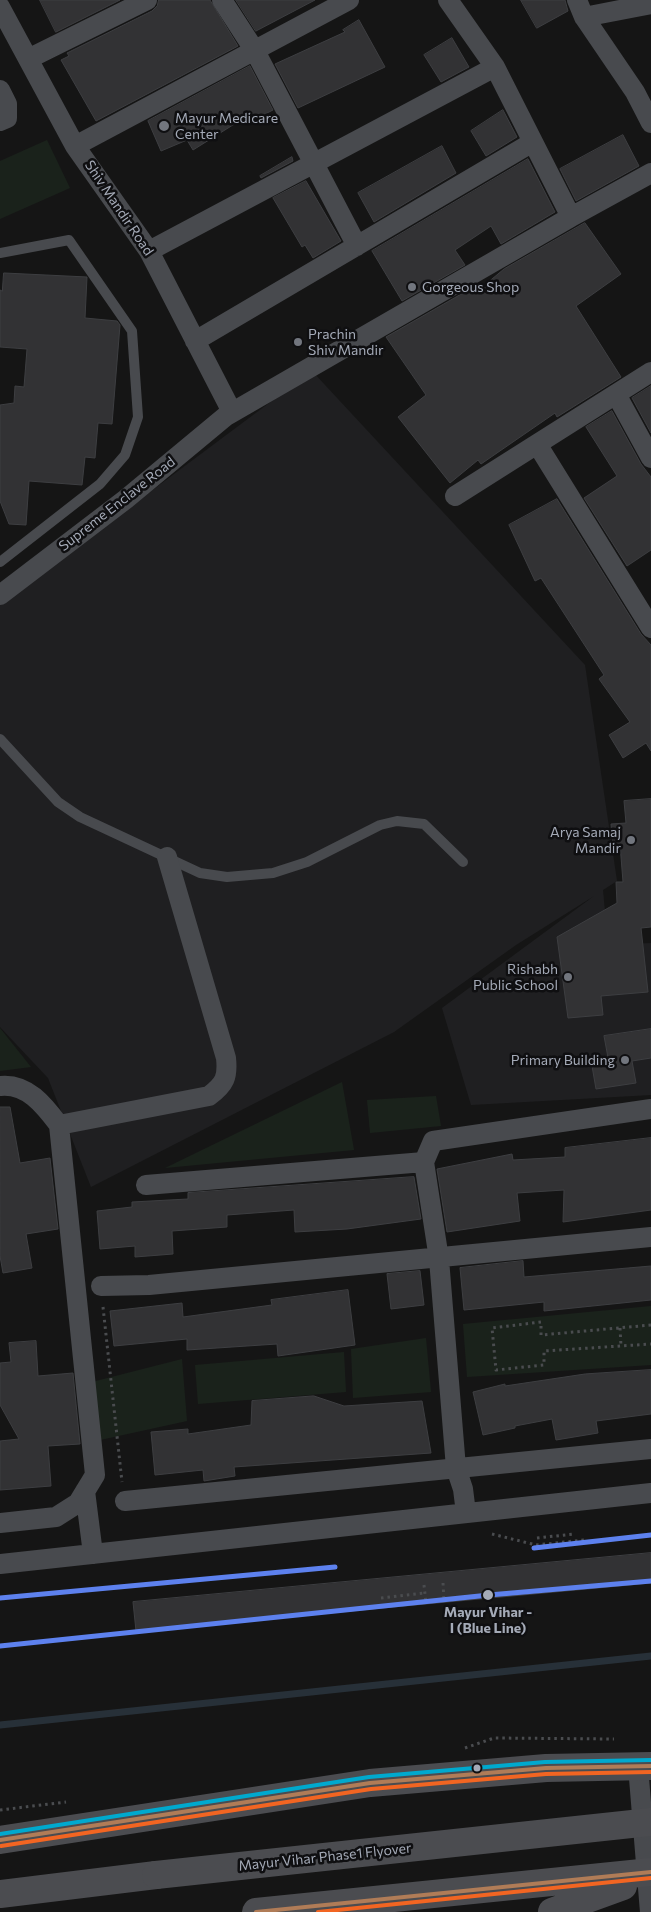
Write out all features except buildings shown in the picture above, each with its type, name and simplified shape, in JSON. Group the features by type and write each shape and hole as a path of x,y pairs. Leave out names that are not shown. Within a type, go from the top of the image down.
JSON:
{"highway":[{"path":"0,1840 370,1783 546,1768 644,1766"},
{"name":"Mayur Vihar Phase1 Flyover","path":"0,1894 651,1822"},
{"path":"256,1912 651,1872"},
{"path":"552,1912 611,1890 651,1878"}],"street":[{"path":"28,59 147,0"},
{"path":"222,0 255,51 357,246"},
{"path":"75,146 349,0"},
{"path":"448,0 495,67 571,217"},
{"path":"651,4 580,8 635,92 651,123"},
{"name":"Shiv Mandir Road","path":"1,10 75,146 149,252 232,412"},
{"path":"149,252 495,67"},
{"path":"0,90 7,104 7,118 0,122"},
{"path":"195,341 533,142"},
{"name":"Supreme Enclave Road","path":"0,595 126,499 232,412 651,173"},
{"path":"455,496 651,372"},
{"path":"616,394 651,458"},
{"path":"538,444 651,628"},
{"path":"59,1124 209,1096 219,1088 228,1074 226,1058 167,857"},
{"path":"0,1086 12,1085 40,1099 59,1124 95,1475 78,1503 56,1517 0,1523"},
{"path":"466,1513 463,1489 456,1468 438,1259 424,1162 434,1141 651,1109"},
{"path":"146,1185 424,1162"},
{"path":"101,1286 149,1285 438,1259 651,1237"},
{"path":"125,1501 651,1449"},
{"path":"86,1492 93,1554"},
{"path":"0,1564 651,1493"},
{"path":"644,1766 650,1912"}],"lane":[{"path":"0,253 70,240 132,330 138,417 125,455 100,484 0,562"},
{"path":"0,739 58,802 80,817 200,873 218,876 272,873 308,862 380,825 397,821 412,821 424,824 463,862"}],"path":[{"path":"101,1286 125,1501"},
{"path":"651,1325 541,1335 541,1322 492,1328 496,1370 544,1365 544,1351 651,1344"},
{"path":"620,1328 621,1346"},
{"path":"492,1534 536,1545 584,1540"},
{"path":"536,1538 574,1534"},
{"path":"443,1583 444,1601"},
{"path":"424,1585 426,1603"},
{"path":"381,1598 425,1593"}],"shaded area":[{"path":"47,140 70,188 0,219 0,161"},
{"path":"312,371 585,665 617,881 603,890 608,945 651,943 651,1095 471,1105 442,1008 594,896 516,945 394,1032 91,1187 48,1078 0,1027 0,604"},
{"path":"0,1028 31,1067 0,1071"},
{"path":"342,1082 354,1150 165,1168"},
{"path":"436,1096 441,1126 370,1133 367,1100"},
{"path":"651,1306 651,1365 467,1377 463,1324"},
{"path":"426,1338 431,1392 353,1398 351,1349"},
{"path":"344,1352 346,1392 198,1404 195,1365"},
{"path":"182,1359 187,1421 91,1442 84,1384"}],"waterway":[{"path":"0,1725 651,1656"}],"transit line":[{"path":"534,1548 651,1535"},
{"path":"0,1598 335,1567"},
{"path":"0,1646 489,1595 651,1581"},
{"path":"0,1834 369,1777 545,1762 651,1760"},
{"path":"0,1840 370,1783 546,1768 651,1766"},
{"path":"1,1846 371,1789 546,1774 651,1772"},
{"path":"256,1912 651,1872"},
{"path":"318,1912 651,1878"}],"place":[{"name":"Mayur Medicare Center","path":"164,126"},
{"name":"Gorgeous Shop","path":"412,287"},
{"name":"Prachin Shiv Mandir","path":"298,342"},
{"name":"Arya Samaj Mandir","path":"631,840"},
{"name":"Rishabh Public School","path":"568,977"},
{"name":"Primary Building","path":"625,1060"},
{"name":"Mayur Vihar - I (Blue Line)","path":"488,1595"}]}
